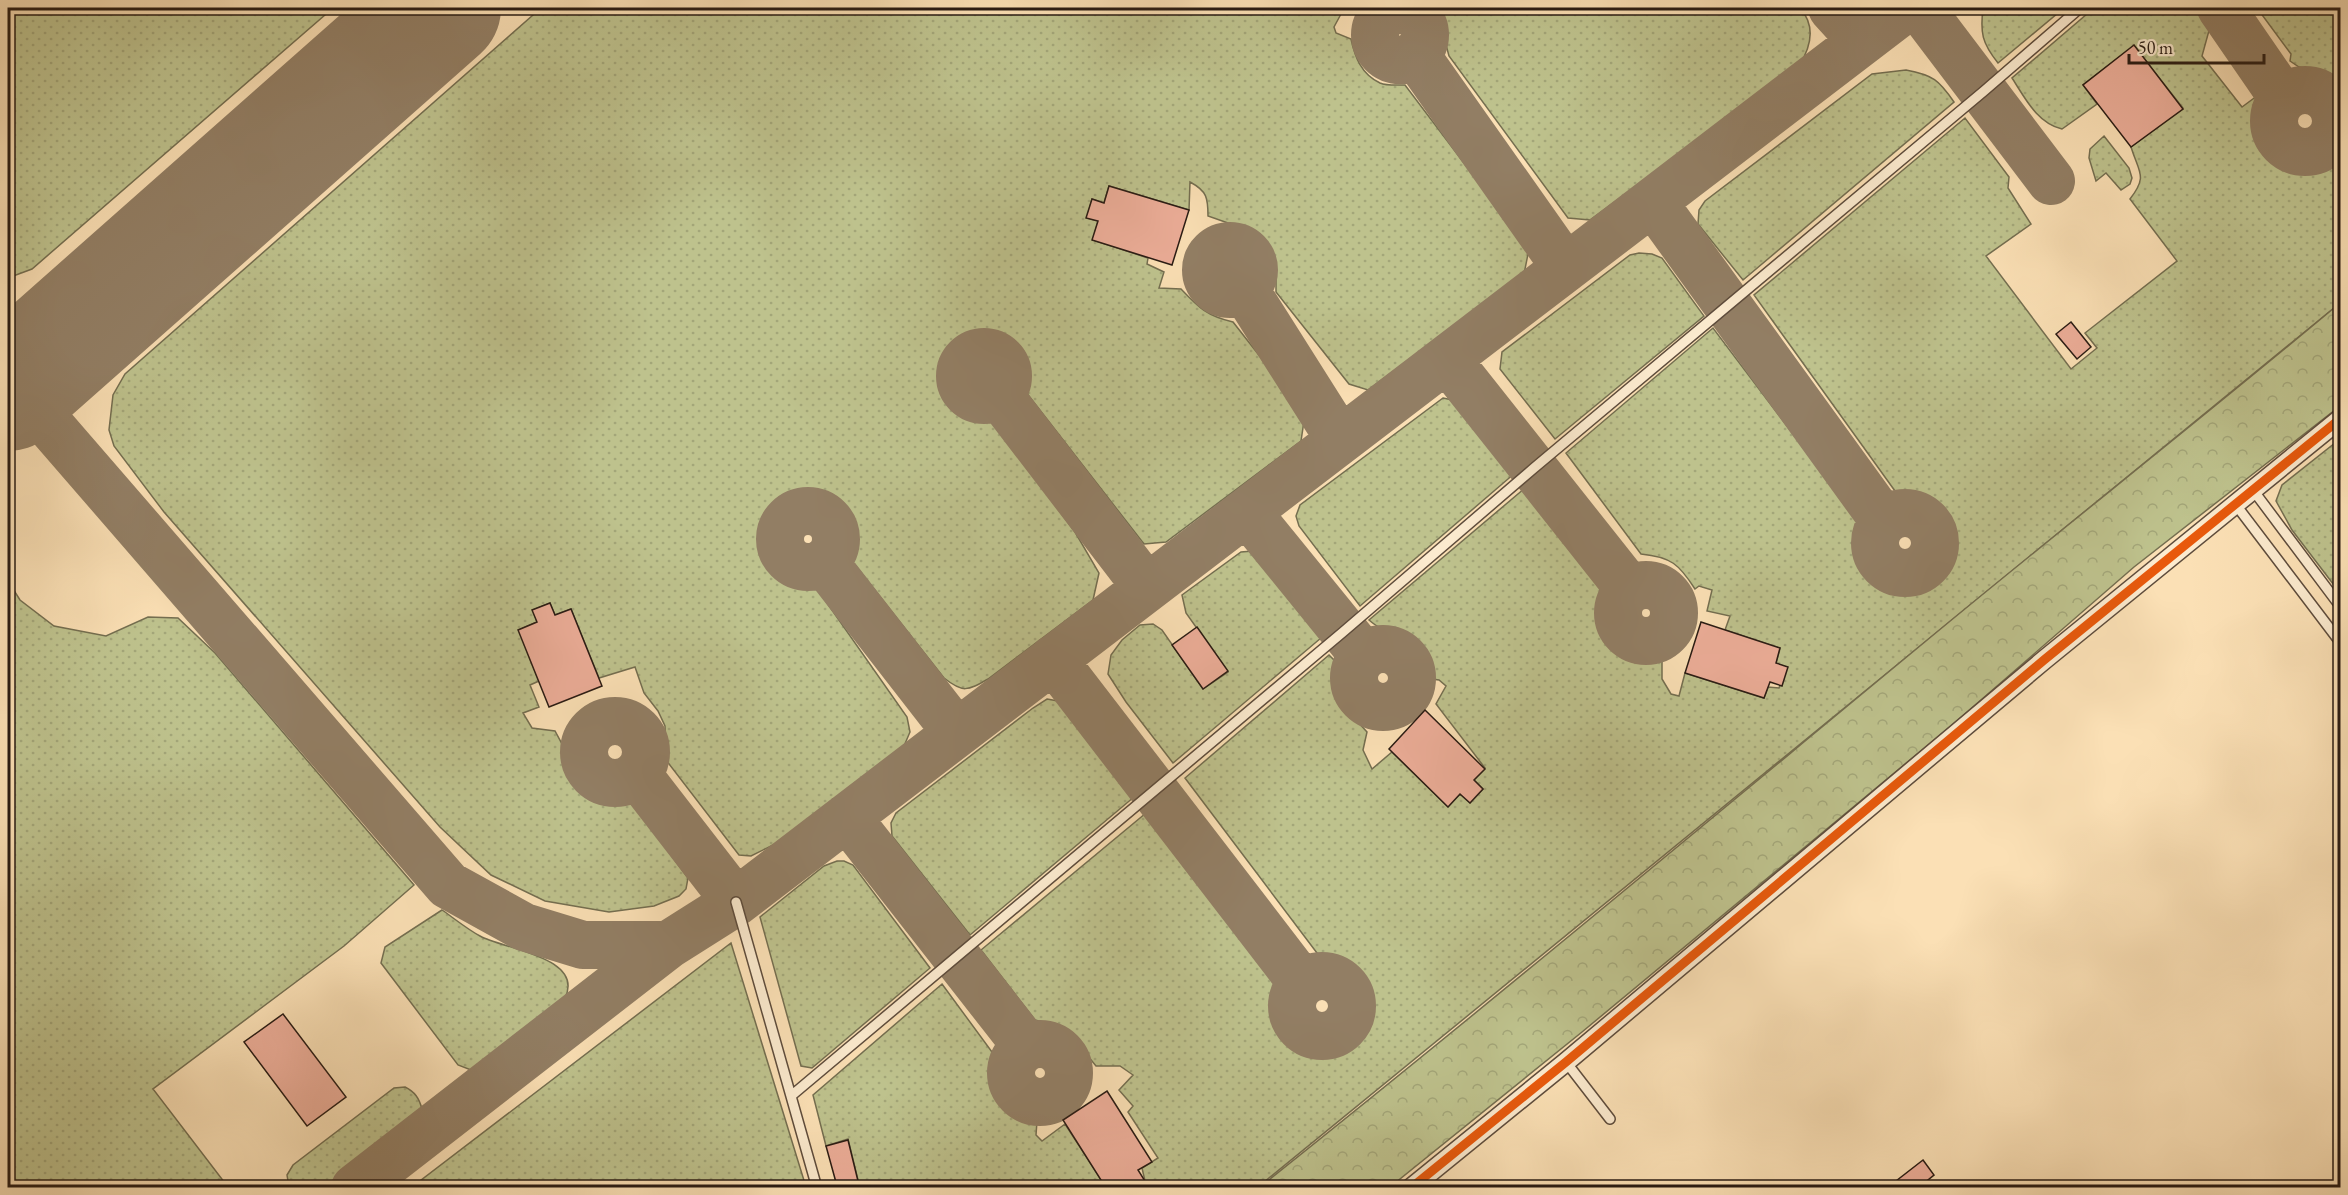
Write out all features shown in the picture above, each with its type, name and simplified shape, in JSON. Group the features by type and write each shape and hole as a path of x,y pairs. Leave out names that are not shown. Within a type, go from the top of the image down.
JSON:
{"street":[{"path":"1419,1185 2044,660 2340,419"}],"lane":[{"path":"791,1096 984,936 2080,8"},
{"path":"2253,490 2340,606"},
{"path":"2236,505 2340,642"},
{"path":"736,902 817,1188"},
{"path":"1566,1062 1610,1119"}],"green space":[{"path":"8,8 333,8 32,269 8,278"},
{"path":"541,8 1335,8 1341,14 1334,27 1336,33 1351,39 1357,58 1368,75 1380,83 1405,85 1529,249 1524,274 1368,390 1349,384 1276,292 1276,266 1273,253 1263,241 1245,229 1208,216 1207,200 1200,189 1190,182 1189,210 1109,186 1104,203 1092,199 1087,218 1098,221 1093,240 1148,258 1147,264 1164,272 1159,288 1181,289 1204,310 1216,317 1233,322 1305,414 1301,441 1166,542 1144,544 1025,391 1028,376 1027,364 1022,353 1005,339 981,336 967,340 963,337 949,348 952,353 942,366 942,378 948,397 953,404 968,413 990,417 1075,532 1099,573 1093,600 988,679 970,688 961,688 944,678 848,556 846,529 836,510 828,503 806,499 791,502 787,499 772,509 776,515 766,532 766,547 771,564 788,578 813,583 907,717 910,732 904,746 781,841 751,856 739,855 666,760 665,726 658,711 644,693 635,667 599,678 571,609 555,615 550,603 533,610 537,622 519,630 539,681 530,685 539,707 523,713 532,728 555,731 576,770 598,787 623,790 688,878 686,889 679,896 654,906 609,912 545,901 491,875 440,827 164,512 114,446 109,430 113,395 125,374"},
{"path":"1436,8 1800,8 1808,22 1810,37 1799,66 1590,220 1568,218 1449,56"},
{"path":"1983,8 2064,8 1998,63 1983,37"},
{"path":"2094,8 2195,8 2210,27 2202,56 2242,107 2261,93 2257,125 2266,145 2276,158 2289,167 2301,170 2314,168 2326,162 2340,150 2340,303 1258,1187 1136,1187 1145,1181 1142,1168 1158,1158 1128,1112 1133,1106 1119,1090 1133,1075 1120,1066 1096,1066 1075,1040 1057,1026 1035,1020 981,950 1146,813 1281,990 1283,1016 1295,1036 1304,1043 1315,1046 1341,1041 1345,1045 1358,1033 1355,1027 1366,1010 1366,997 1361,984 1348,970 1332,964 1316,962 1317,953 1185,778 1329,655 1340,666 1333,679 1346,709 1367,732 1363,750 1372,769 1392,752 1448,807 1460,794 1470,803 1483,789 1474,780 1485,768 1436,704 1446,686 1439,680 1432,679 1426,656 1413,638 1399,631 1380,628 1369,620 1525,488 1600,587 1600,621 1609,634 1634,651 1662,661 1662,679 1671,694 1679,696 1685,673 1764,698 1768,687 1779,688 1786,667 1776,663 1780,648 1725,630 1730,616 1707,611 1712,590 1699,586 1695,589 1684,573 1673,563 1660,557 1641,554 1566,453 1713,328 1864,528 1864,550 1871,564 1890,578 1914,580 1923,578 1926,582 1940,569 1937,563 1948,553 1950,547 1949,534 1943,520 1925,504 1913,501 1896,502 1891,495 1895,491 1754,295 1965,118 2009,177 2008,188 2031,224 1986,256 2071,369 2097,348 2085,333 2177,261 2130,199 2140,179 2131,147 2183,108 2134,46 2083,85 2097,104 2062,129 2053,126 2039,116 2012,78"},
{"path":"2257,8 2340,8 2340,79 2325,71 2299,67 2290,61 2291,54"},
{"path":"1906,70 1923,74 1934,80 1944,88 1954,102 1743,280 1698,224 1699,210 1705,201 1872,74"},
{"path":"2104,136 2129,168 2132,178 2130,184 2121,190 2106,173 2096,181 2089,158 2090,149"},
{"path":"1639,253 1662,258 1704,316 1555,439 1500,369 1502,352 1630,255"},
{"path":"2340,303 2340,406 2134,567 1951,726 1582,1032 1390,1187 1260,1187 1520,977 1949,622"},
{"path":"1443,398 1462,402 1515,473 1360,606 1299,526 1296,516 1300,505"},
{"path":"2340,439 2340,593 2292,530 2276,501 2282,485"},
{"path":"1253,551 1262,559 1321,638 1173,763 1126,702 1108,674 1111,655 1122,640 1140,625 1153,624 1162,630 1203,689 1228,672 1186,613 1182,595 1241,552"},
{"path":"8,581 20,600 54,626 106,636 148,617 178,618 215,653 414,885 344,946 153,1089 228,1187 8,1187"},
{"path":"1047,699 1058,701 1068,707 1134,797 970,935 892,836 891,823 896,813"},
{"path":"837,861 853,865 930,968 812,1068 801,1066 760,917 824,866"},
{"path":"442,910 480,936 539,956 553,964 563,973 568,984 565,998 551,1014 480,1067 471,1070 458,1065 381,963 385,947"},
{"path":"731,943 806,1187 412,1187"},
{"path":"942,984 992,1052 992,1083 1000,1100 1018,1116 1037,1121 1036,1135 1042,1141 1065,1124 1106,1187 837,1187 858,1180 848,1139 826,1146 813,1095"},
{"path":"405,1087 416,1096 422,1109 414,1120 324,1187 289,1187 287,1175 293,1165 394,1088"}],"building":[{"path":"2134,45 2183,109 2131,147 2083,85"},
{"path":"1109,186 1189,210 1172,265 1092,240 1098,221 1086,218 1092,199 1104,203"},
{"path":"2071,322 2091,347 2077,359 2056,334"},
{"path":"550,603 555,615 571,609 602,686 549,707 518,630 537,622 532,610"},
{"path":"1701,622 1780,648 1776,663 1788,667 1782,686 1770,682 1764,698 1685,673"},
{"path":"1197,627 1228,671 1203,689 1172,645"},
{"path":"1425,710 1485,769 1474,780 1483,789 1470,803 1460,794 1448,807 1389,749"},
{"path":"283,1014 346,1097 307,1126 244,1042"},
{"path":"1107,1091 1152,1162 1138,1170 1145,1181 1136,1188 1126,1188 1122,1181 1112,1188 1106,1188 1063,1120"},
{"path":"848,1140 858,1181 837,1186 826,1146"},
{"path":"1923,1160 1934,1175 1918,1188 1887,1188"}],"taxiway":[{"path":"1832,8 1862,41"},
{"path":"355,1188 668,945 736,902 1906,8"},
{"path":"1920,8 2051,181"},
{"path":"2221,8 2283,98"},
{"path":"1400,10 1409,12 1420,21 1425,35 1423,44 1414,55 1400,60 1391,58 1380,49 1375,35 1377,26 1386,15 1400,10"},
{"path":"1415,54 1566,268"},
{"path":"2299,90 2311,90 2327,99 2334,109 2336,121 2334,133 2327,143 2311,152 2299,152 2288,147 2279,138 2274,127 2274,115 2279,104 2288,95 2299,90"},
{"path":"1653,202 1884,521"},
{"path":"1225,246 1235,246 1250,256 1254,270 1253,279 1244,290 1235,294 1225,294 1210,284 1206,275 1206,265 1216,250 1225,246"},
{"path":"1245,290 1340,440"},
{"path":"979,352 989,352 1004,362 1008,376 1007,385 998,396 989,400 979,400 964,390 960,381 960,371 970,356 979,352"},
{"path":"1447,359 1630,590"},
{"path":"8,377 448,885 524,927 583,945 668,945"},
{"path":"999,395 1147,588"},
{"path":"808,511 819,513 828,519 834,528 836,539 834,550 828,559 819,565 808,567 797,565 788,559 782,550 780,539 782,528 788,519 797,513 808,511"},
{"path":"1247,512 1364,656"},
{"path":"1905,513 1922,518 1930,526 1935,543 1930,560 1922,568 1905,573 1888,568 1880,560 1875,543 1880,526 1888,518 1905,513"},
{"path":"824,562 957,733"},
{"path":"1646,585 1661,590 1669,598 1674,613 1669,628 1661,636 1646,641 1631,636 1623,628 1618,613 1623,598 1631,590 1646,585"},
{"path":"1383,649 1394,651 1407,662 1412,678 1410,689 1399,702 1383,707 1372,705 1359,694 1354,678 1356,667 1367,654 1383,649"},
{"path":"1053,659 1302,983"},
{"path":"615,721 637,730 646,752 637,774 615,783 593,774 584,752 593,730 615,721"},
{"path":"637,774 736,902"},
{"path":"847,817 1027,1047"},
{"path":"1322,976 1339,981 1347,989 1352,1006 1347,1023 1339,1031 1322,1036 1305,1031 1297,1023 1292,1006 1297,989 1305,981 1322,976"},
{"path":"1034,1044 1046,1044 1061,1052 1069,1067 1069,1073 1069,1079 1061,1094 1046,1102 1034,1102 1019,1094 1011,1079 1011,1067 1019,1052 1034,1044"}],"runway":[{"path":"8,390 440,8"}],"cycle path":[{"path":"1411,1188 1566,1062 2044,660 2340,419"}]}
